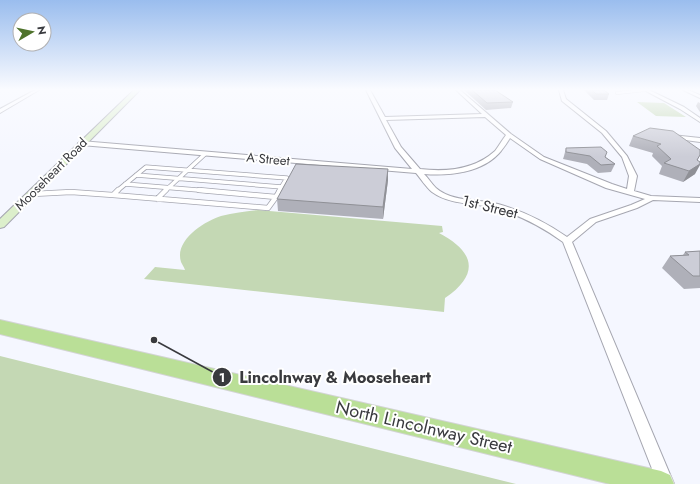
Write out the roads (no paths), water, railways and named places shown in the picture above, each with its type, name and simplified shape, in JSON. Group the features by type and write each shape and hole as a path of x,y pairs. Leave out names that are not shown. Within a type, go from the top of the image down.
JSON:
{"main road":[{"name":"Mooseheart Road","path":"0,225 113,113"},
{"name":"North Lincolnway Street","path":"0,328 661,484"}],"street":[{"name":"1st Street","path":"379,113 398,148 434,190 449,198 494,206 522,215 547,227 567,241"},
{"path":"485,113 509,135 542,158 609,186 651,198 700,200"},
{"path":"580,113 604,132 625,157 633,176 630,192"},
{"path":"689,113 700,120"},
{"path":"382,119 488,115"},
{"name":"A Street","path":"81,144 440,173 455,172 482,162 497,151 509,135"},
{"path":"663,137 700,140"},
{"path":"651,198 643,204 602,216 584,226 567,241 666,484"}],"lane":[{"path":"157,199 205,154"},
{"path":"31,194 71,192 270,208 287,178 146,167 113,195"},
{"path":"136,175 282,187"},
{"path":"125,184 276,197"}],"place":[{"name":"Lincolnway & Mooseheart","path":"154,340"}]}
